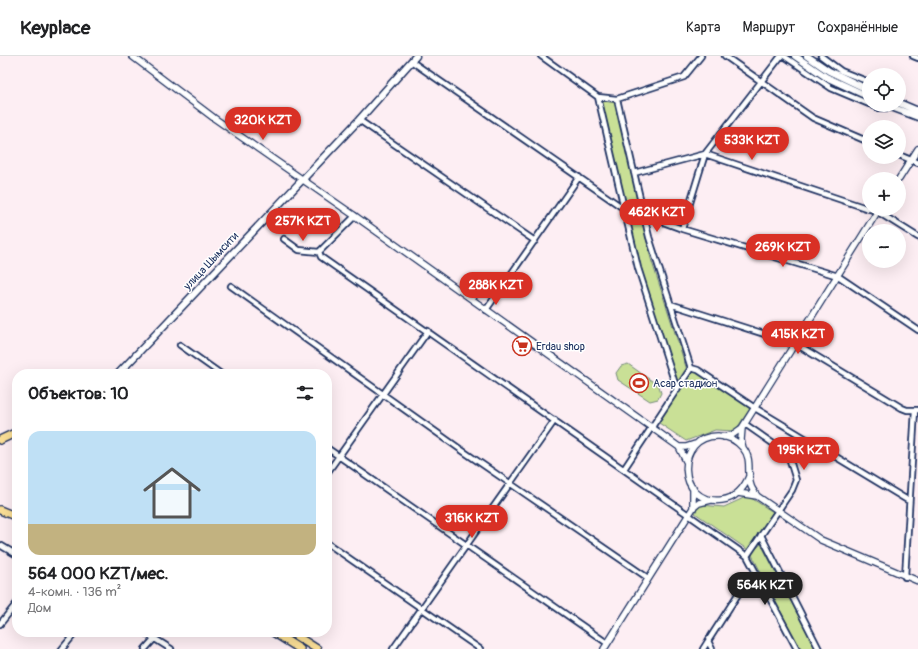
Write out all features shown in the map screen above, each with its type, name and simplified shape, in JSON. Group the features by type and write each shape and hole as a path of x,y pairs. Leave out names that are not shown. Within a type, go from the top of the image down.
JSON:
{"highway":[{"path":"0,434 9,435"},
{"path":"0,440 12,434"},
{"path":"0,510 12,515"},
{"path":"281,637 300,649"},
{"path":"298,637 317,649"}],"main road":[{"name":"улица Шымсити","path":"123,369 359,120 416,56"},
{"path":"795,56 826,77 862,94"},
{"path":"807,56 829,71 862,87"},
{"path":"906,106 918,110"},
{"path":"905,112 918,117"}],"street":[{"path":"132,56 214,118 355,216 679,447 686,461"},
{"path":"541,56 598,97 617,99 684,77 701,56"},
{"path":"725,56 813,118 862,139"},
{"path":"682,229 705,154 783,56 821,82 862,101"},
{"path":"821,56 841,71 862,79"},
{"path":"913,56 918,58"},
{"path":"411,62 623,208"},
{"path":"821,82 826,77"},
{"path":"598,97 638,268 677,390"},
{"path":"617,99 644,215 670,304 691,368"},
{"path":"359,120 535,241"},
{"path":"903,172 918,149"},
{"path":"634,173 705,154 862,207"},
{"path":"906,158 918,163"},
{"path":"486,310 579,177"},
{"path":"644,215 682,229 838,276 918,330"},
{"path":"319,252 355,216"},
{"path":"874,216 744,426 740,440 749,460 751,486 757,496 821,540 905,577 918,581"},
{"path":"887,216 918,237"},
{"path":"284,239 299,250 319,252"},
{"path":"319,252 321,257 555,420 746,556 760,579 797,649"},
{"path":"231,286 383,395 648,578"},
{"path":"670,304 796,344 902,408 917,410 908,501 905,577"},
{"path":"332,466 428,331"},
{"path":"180,345 214,369"},
{"path":"624,469 691,368"},
{"path":"691,368 698,370 755,408 908,501"},
{"path":"392,649 422,609 509,483 555,420"},
{"path":"679,447 686,447 710,437 724,437 732,435 744,426"},
{"path":"744,426 788,454 796,473 796,480 792,490 746,556"},
{"path":"724,437 731,439 743,448"},
{"path":"697,443 692,448 686,461 686,476 693,488 704,497 711,500"},
{"path":"332,451 607,643"},
{"path":"604,649 693,508 699,503 725,499 738,493 747,482 750,474"},
{"path":"693,488 693,508"},
{"path":"738,493 757,496"},
{"path":"760,535 819,649"},
{"path":"0,545 12,552"},
{"path":"332,546 480,649"},
{"path":"703,649 742,588 760,579"},
{"path":"0,624 12,609"},
{"path":"62,649 72,637"},
{"path":"151,637 171,649"},
{"path":"145,649 154,639"},
{"path":"708,641 712,649"}],"green space":[{"path":"602,100 615,102 651,259 687,370 678,384 638,259 601,104"},
{"name":"Асар стадион","path":"628,364 659,386 661,393 658,399 650,401 618,380 616,373 621,366"},
{"path":"697,372 751,407 735,431 715,430 686,441 659,423 659,420 692,373"},
{"path":"748,496 773,512 748,550 695,513 700,505 724,507"},
{"path":"761,544 816,649 800,649 751,553"}],"place":[{"name":"Erdau shop","path":"522,346"},
{"name":"Асар стадион","path":"639,383"}]}
